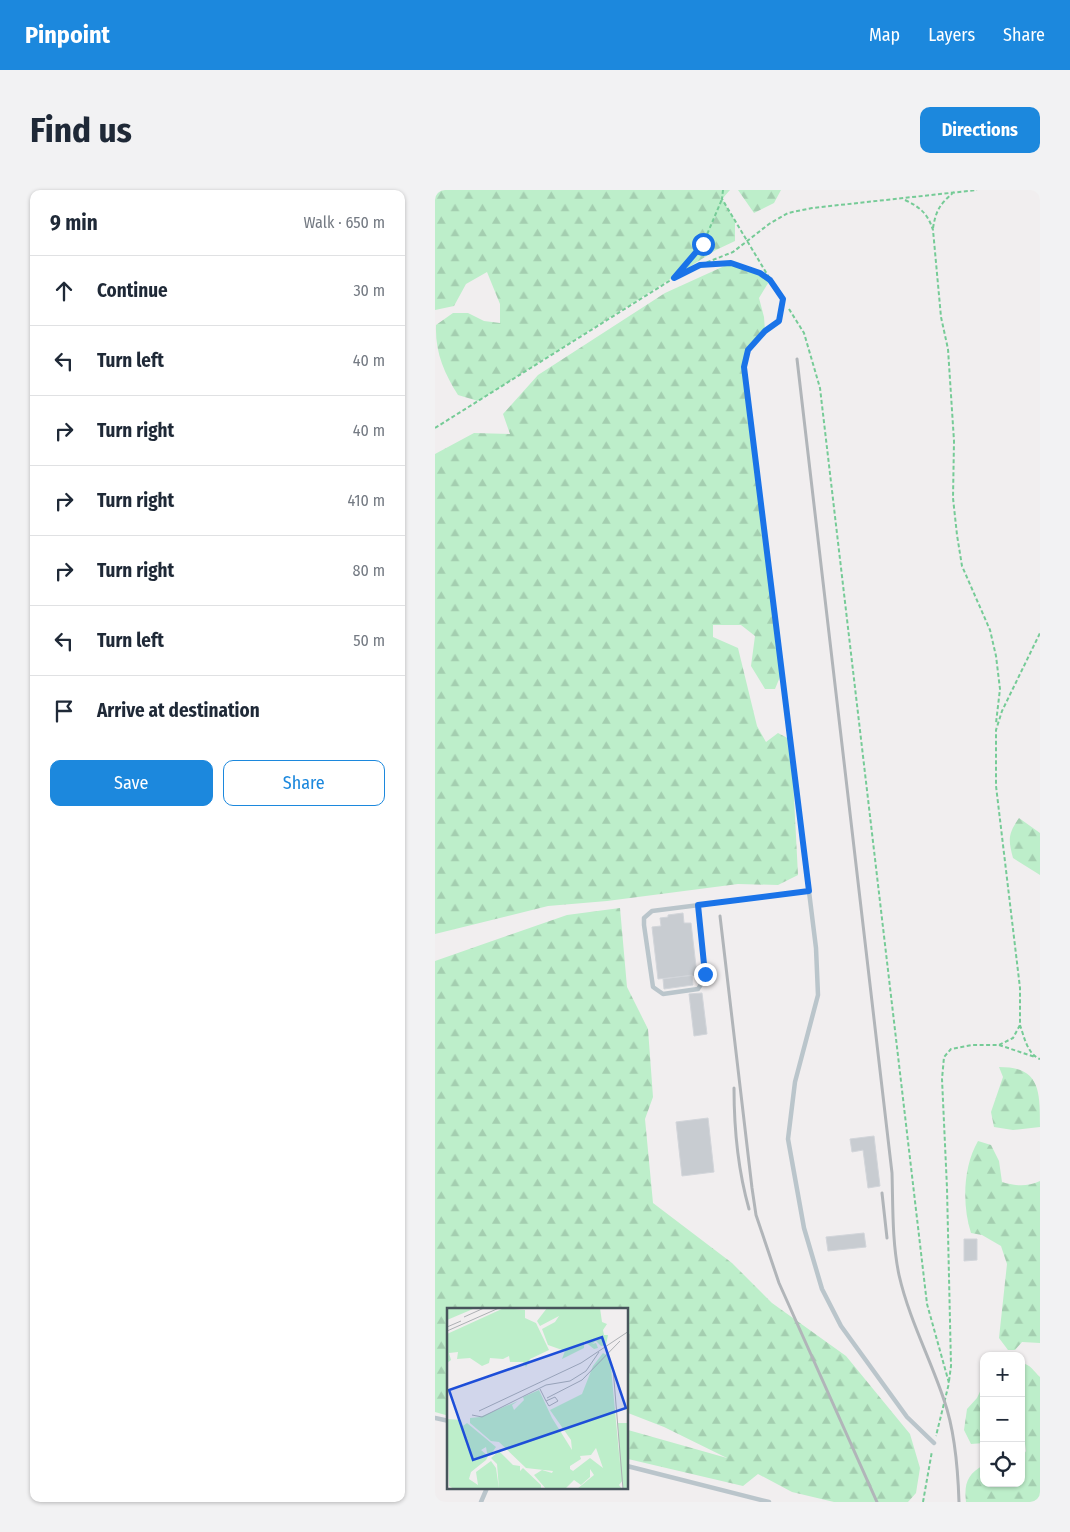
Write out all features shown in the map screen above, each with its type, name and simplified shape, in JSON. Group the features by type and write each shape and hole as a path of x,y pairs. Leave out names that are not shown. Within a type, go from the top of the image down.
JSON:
{"lane":[{"path":"783,299 779,321 765,331 748,350 744,367 817,948 817,995 795,1082 788,1139 804,1228 822,1289 841,1326 907,1417 934,1443"},
{"path":"698,905 704,980 698,989 663,994 653,987 643,925 644,918 652,911 698,905 809,891"},
{"path":"629,1467 769,1502"},
{"path":"481,1502 486,1490"}],"path":[{"path":"674,278 703,244 722,199 723,190"},
{"path":"435,428 674,278 733,252 769,224 788,213 812,208 903,200 977,190"},
{"path":"954,192 941,203 935,214 933,230 941,316 948,350 954,441 953,498 962,566 990,630 996,656 1000,689 996,730 996,786 1021,988 1020,1024 1028,1047 1035,1057"},
{"path":"722,199 804,333 820,388 927,1304 949,1383"},
{"path":"903,200 917,205 925,212 933,230"},
{"path":"700,265 731,263 760,273 770,280"},
{"path":"996,730 1001,711 1040,633"},
{"path":"999,1045 1013,1038 1020,1024"},
{"path":"923,1502 951,1366 947,1188 942,1078 944,1057 951,1049 972,1044 999,1045 1040,1059"}],"green space":[{"path":"435,190 730,190 722,199 735,221 735,241 716,250 478,401 458,395 453,387 439,353 436,325 453,313 468,313 484,321 500,323 500,304 487,272 466,284 454,306 435,310"},
{"path":"738,190 781,190 774,203 754,213"},
{"path":"731,263 760,273 770,280 759,298 764,317 765,331 748,350 744,367 782,672 775,689 765,689 751,666 755,636 741,625 713,625 713,637 738,648 757,726 766,742 778,733 791,740 798,875 778,885 738,884 607,901 548,906 435,934 435,454 474,433 510,434 503,414 538,375 665,293"},
{"path":"1019,818 1040,833 1040,875 1013,858 1010,837"},
{"path":"620,908 627,987 648,1029 653,1097 645,1119 653,1203 732,1263 772,1303 846,1356 910,1434 920,1468 916,1493 908,1502 834,1502 792,1492 758,1474 743,1486 629,1459 629,1430 727,1458 664,1427 629,1413 629,1308 447,1308 447,1415 435,1412 435,961 567,915"},
{"path":"999,1067 1023,1071 1035,1083 1038,1092 1040,1127 1013,1130 994,1127 991,1112 1003,1077"},
{"path":"978,1141 991,1145 999,1161 1002,1182 1021,1185 1040,1181 1040,1343 1022,1342 1015,1350 1008,1350 999,1338 1007,1264 1001,1246 982,1235 971,1233 968,1222 965,1186 969,1162"},
{"path":"1025,1364 1040,1377 1040,1502 966,1502 966,1485 968,1480 980,1467 980,1487 1025,1487"},
{"path":"980,1392 980,1443 971,1444 964,1430 967,1409"}],"building":[{"path":"683,913 684,923 691,923 697,975 658,979 652,927 661,926 660,918"},
{"path":"692,975 693,985 664,989 663,979"},
{"path":"702,993 707,1034 694,1036 689,994"},
{"path":"708,1118 714,1172 682,1176 676,1122"},
{"path":"874,1136 880,1186 868,1188 863,1150 852,1152 850,1139"},
{"path":"864,1233 866,1247 828,1251 826,1237"},
{"path":"964,1239 977,1239 977,1260 964,1261"}],"railway":[{"path":"797,359 892,1173 895,1250 899,1275 908,1307 948,1412 955,1451 959,1502"},
{"path":"720,916 756,1215 779,1283 877,1502"},
{"path":"734,1088 737,1149 749,1209"},
{"path":"882,1193 887,1238"}],"route":[{"path":"703,244 674,278 700,265 731,263 760,273 770,280 783,299 779,321 765,331 748,350 744,367 809,891 698,905 705,974"}]}
